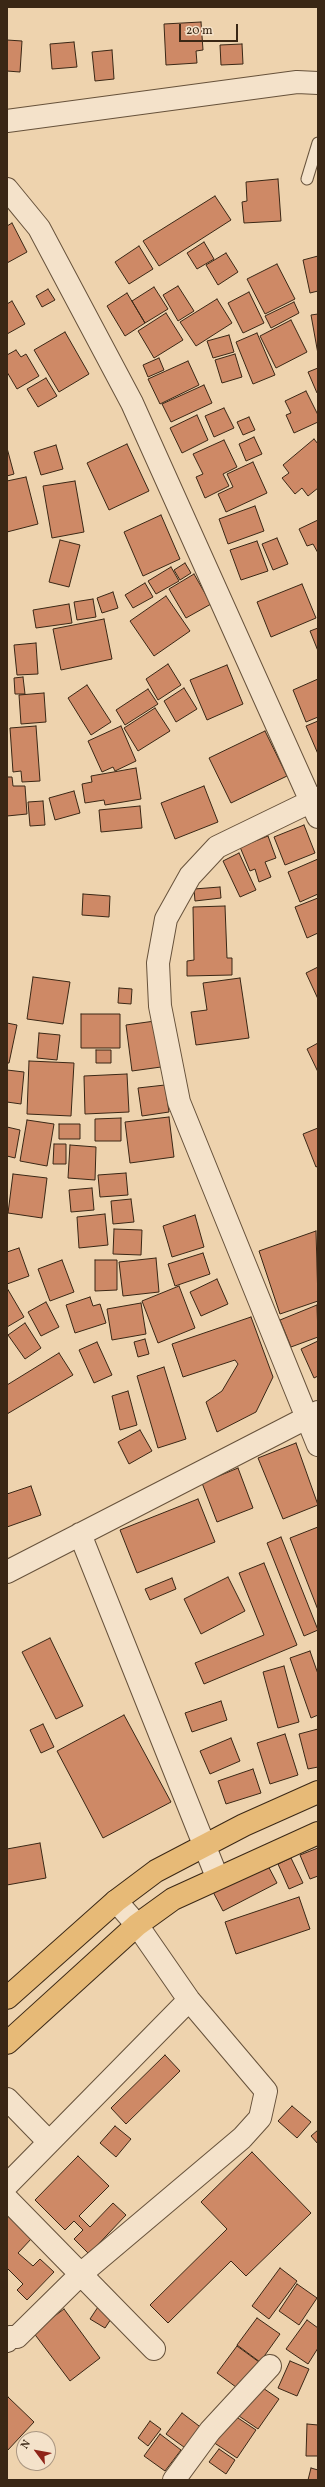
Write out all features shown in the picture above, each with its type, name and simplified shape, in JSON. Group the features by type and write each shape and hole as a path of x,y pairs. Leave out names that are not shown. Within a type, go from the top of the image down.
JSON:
{"main road":[{"path":"7,1998 116,1901 156,1871 206,1844 318,1792"},
{"path":"7,2043 138,1925 173,1899 217,1877 318,1833"}],"street":[{"path":"7,121 297,82 318,83"},
{"path":"7,189 39,228 132,403 315,805 217,847 190,876 166,919 158,963 160,1006 179,1102 312,1415 318,1445"},
{"path":"7,1572 312,1415"},
{"path":"80,1534 206,1844 217,1877"},
{"path":"8,2337 17,2337 82,2273 242,2138 260,2118 266,2092 189,2000 138,1925 116,1901"},
{"path":"7,2185 189,2000"},
{"path":"7,2099 49,2142"},
{"path":"7,2199 82,2273 154,2349"},
{"path":"174,2480 210,2431 270,2366"}],"lane":[{"path":"307,179 318,143"}],"building":[{"path":"201,22 203,50 196,51 197,63 166,65 164,24"},
{"path":"7,40 22,41 20,72 7,71"},
{"path":"74,42 77,67 52,69 50,44"},
{"path":"242,44 243,64 221,65 220,45"},
{"path":"112,50 114,79 95,81 92,52"},
{"path":"278,179 281,221 244,223 242,202 247,201 246,182"},
{"path":"215,196 231,220 159,266 143,241"},
{"path":"12,223 27,252 7,263 7,226"},
{"path":"204,242 214,259 197,269 187,253"},
{"path":"139,246 153,269 129,284 115,262"},
{"path":"226,253 238,272 218,285 206,265"},
{"path":"318,256 318,291 310,293 303,260"},
{"path":"277,264 295,299 265,314 247,279"},
{"path":"178,286 194,311 178,321 163,295"},
{"path":"154,287 168,309 145,323 132,301"},
{"path":"48,289 55,300 42,307 36,296"},
{"path":"249,292 264,323 243,333 228,303"},
{"path":"127,293 145,323 125,336 107,306"},
{"path":"217,299 232,323 196,346 180,322"},
{"path":"12,301 25,324 7,334 7,304"},
{"path":"294,302 299,313 271,328 265,316"},
{"path":"166,313 183,340 154,358 138,331"},
{"path":"318,314 318,354 311,315"},
{"path":"291,320 307,352 276,368 260,336"},
{"path":"65,332 89,374 59,392 34,350"},
{"path":"257,333 275,375 253,384 236,342"},
{"path":"229,335 234,352 213,358 207,341"},
{"path":"16,350 21,357 26,354 39,376 17,389 7,372 7,355"},
{"path":"235,354 242,377 222,383 215,360"},
{"path":"159,358 164,370 148,377 143,365"},
{"path":"188,361 199,385 160,404 148,379"},
{"path":"318,368 318,392 317,393 308,372"},
{"path":"46,378 57,396 38,407 27,389"},
{"path":"204,385 212,403 171,422 162,404"},
{"path":"306,391 318,415 318,422 294,433 286,415 291,413 285,401"},
{"path":"224,408 234,428 214,437 205,416"},
{"path":"197,415 208,440 182,453 170,428"},
{"path":"249,417 255,430 243,435 237,422"},
{"path":"254,437 262,454 246,461 239,444"},
{"path":"314,439 318,444 318,488 308,496 302,488 295,494 282,478 289,473 283,465"},
{"path":"224,440 237,467 223,474 229,486 205,498 196,477 203,474 193,454"},
{"path":"127,444 149,491 109,510 87,463"},
{"path":"56,445 63,469 41,475 34,452"},
{"path":"7,448 14,474 7,476"},
{"path":"253,462 267,493 226,512 218,494 233,487 227,474"},
{"path":"26,477 38,524 7,532 7,481"},
{"path":"75,481 84,532 52,538 43,486"},
{"path":"255,506 264,531 228,544 219,519"},
{"path":"161,515 180,559 143,576 124,532"},
{"path":"318,520 318,553 313,544 307,546 299,529"},
{"path":"277,538 288,564 273,570 262,544"},
{"path":"60,540 80,545 69,587 49,582"},
{"path":"257,541 268,571 241,580 230,550"},
{"path":"185,563 191,573 180,580 174,570"},
{"path":"171,567 179,581 156,594 148,581"},
{"path":"194,574 211,604 186,618 169,589"},
{"path":"145,583 153,597 133,608 125,595"},
{"path":"302,584 316,618 271,637 257,602"},
{"path":"113,592 118,608 102,613 97,598"},
{"path":"166,596 190,631 154,656 130,621"},
{"path":"93,599 96,617 77,620 74,602"},
{"path":"69,604 72,623 36,628 33,610"},
{"path":"104,619 112,659 61,670 53,629"},
{"path":"318,628 318,651 310,631"},
{"path":"36,643 38,674 17,675 14,645"},
{"path":"168,664 181,685 158,700 146,679"},
{"path":"227,665 243,704 207,720 190,680"},
{"path":"23,677 25,694 15,694 14,678"},
{"path":"318,679 318,717 306,722 293,690"},
{"path":"87,685 111,722 91,735 68,698"},
{"path":"184,688 197,709 176,722 164,701"},
{"path":"148,689 158,704 125,725 116,710"},
{"path":"44,693 46,722 21,724 19,695"},
{"path":"155,708 170,731 138,751 124,728"},
{"path":"318,721 318,754 306,726"},
{"path":"36,726 40,781 22,782 21,771 13,772 10,728"},
{"path":"121,726 136,761 115,771 113,767 102,772 88,741"},
{"path":"265,731 287,776 231,803 209,758"},
{"path":"136,768 141,799 105,805 104,800 85,803 82,784 92,782 91,776"},
{"path":"7,777 12,777 13,786 25,786 27,814 7,816"},
{"path":"204,786 218,822 175,839 161,803"},
{"path":"74,791 80,813 55,820 49,798"},
{"path":"43,801 45,825 30,826 28,802"},
{"path":"140,806 142,828 101,832 99,810"},
{"path":"304,825 315,853 285,865 274,837"},
{"path":"268,836 276,858 265,862 271,877 259,882 255,869 250,871 240,847"},
{"path":"239,853 256,890 240,897 223,861"},
{"path":"318,859 318,894 300,902 288,872"},
{"path":"220,887 221,898 195,901 194,889"},
{"path":"83,894 110,896 109,917 82,915"},
{"path":"318,898 318,933 307,938 295,907"},
{"path":"225,906 227,958 232,958 232,975 187,976 187,961 194,960 193,907"},
{"path":"318,967 318,999 306,973"},
{"path":"33,977 70,982 63,1024 27,1019"},
{"path":"240,978 249,1038 196,1045 191,1012 207,1010 203,983"},
{"path":"119,988 132,989 131,1004 118,1003"},
{"path":"81,1014 120,1014 120,1048 81,1048"},
{"path":"155,1021 161,1067 132,1071 126,1025"},
{"path":"7,1023 17,1025 9,1063 7,1063"},
{"path":"39,1033 60,1035 57,1060 37,1058"},
{"path":"318,1043 318,1072 307,1049"},
{"path":"96,1050 111,1050 111,1063 96,1063"},
{"path":"29,1061 74,1063 71,1116 27,1114"},
{"path":"7,1070 24,1072 21,1104 7,1102"},
{"path":"127,1074 129,1112 85,1114 84,1076"},
{"path":"165,1085 169,1112 142,1116 138,1088"},
{"path":"169,1117 174,1157 130,1163 125,1122"},
{"path":"121,1118 121,1141 95,1141 95,1119"},
{"path":"27,1120 54,1124 47,1166 20,1161"},
{"path":"59,1124 80,1124 80,1139 59,1139"},
{"path":"7,1127 20,1130 15,1158 7,1156"},
{"path":"318,1128 318,1166 316,1167 303,1134"},
{"path":"54,1144 66,1144 66,1164 53,1164"},
{"path":"70,1145 96,1147 95,1180 68,1178"},
{"path":"126,1173 128,1195 100,1197 98,1175"},
{"path":"13,1174 47,1178 42,1218 8,1213"},
{"path":"92,1188 94,1210 71,1212 69,1190"},
{"path":"131,1199 134,1222 113,1224 111,1201"},
{"path":"105,1214 108,1245 79,1248 77,1217"},
{"path":"195,1215 204,1247 172,1257 163,1226"},
{"path":"114,1229 142,1230 141,1255 113,1254"},
{"path":"316,1231 318,1301 280,1314 259,1251"},
{"path":"19,1248 29,1276 7,1284 7,1252"},
{"path":"203,1253 210,1274 175,1286 168,1264"},
{"path":"156,1258 159,1292 123,1296 119,1262"},
{"path":"62,1260 74,1292 50,1301 38,1269"},
{"path":"95,1260 117,1260 117,1290 95,1291"},
{"path":"217,1279 228,1304 201,1316 190,1292"},
{"path":"179,1286 195,1328 158,1343 142,1301"},
{"path":"7,1288 24,1317 7,1327"},
{"path":"90,1297 93,1306 100,1304 106,1323 75,1333 66,1305"},
{"path":"46,1302 59,1327 41,1336 28,1312"},
{"path":"141,1303 146,1334 112,1340 107,1309"},
{"path":"317,1305 318,1337 291,1347 280,1320"},
{"path":"251,1317 273,1377 256,1412 217,1432 206,1402 222,1391 238,1364 235,1360 183,1377 172,1344"},
{"path":"25,1323 41,1348 25,1359 8,1335"},
{"path":"145,1339 149,1354 138,1357 134,1342"},
{"path":"318,1341 318,1376 314,1378 301,1349"},
{"path":"97,1342 112,1375 94,1383 79,1350"},
{"path":"59,1353 73,1375 7,1414 7,1385"},
{"path":"164,1367 186,1439 158,1448 137,1376"},
{"path":"128,1391 137,1425 120,1430 112,1396"},
{"path":"140,1430 152,1451 129,1464 118,1442"},
{"path":"296,1443 318,1505 283,1519 258,1458"},
{"path":"238,1468 253,1508 217,1522 202,1483"},
{"path":"31,1486 41,1515 7,1527 7,1494"},
{"path":"198,1499 215,1542 137,1573 120,1530"},
{"path":"318,1527 318,1610 290,1538"},
{"path":"281,1537 318,1630 304,1636 267,1543"},
{"path":"264,1563 297,1645 204,1684 195,1663 264,1635 239,1573"},
{"path":"228,1577 245,1611 201,1634 184,1599"},
{"path":"172,1578 176,1589 150,1600 145,1589"},
{"path":"50,1638 83,1706 56,1719 22,1652"},
{"path":"310,1651 318,1674 318,1715 311,1718 290,1658"},
{"path":"284,1666 299,1722 278,1728 263,1672"},
{"path":"221,1701 227,1720 192,1732 185,1713"},
{"path":"124,1715 171,1802 103,1838 57,1751"},
{"path":"43,1724 54,1747 41,1753 30,1730"},
{"path":"318,1729 318,1767 308,1769 299,1734"},
{"path":"285,1734 298,1775 270,1784 257,1743"},
{"path":"231,1738 240,1761 210,1774 200,1751"},
{"path":"253,1769 261,1793 226,1804 218,1781"},
{"path":"40,1843 46,1878 7,1885 7,1849"},
{"path":"318,1848 318,1876 310,1879 300,1855"},
{"path":"291,1858 303,1883 289,1889 278,1864"},
{"path":"266,1862 277,1883 223,1911 212,1890"},
{"path":"299,1897 310,1929 236,1954 225,1922"},
{"path":"165,2055 180,2071 126,2124 111,2108"},
{"path":"292,2106 311,2122 297,2138 278,2121"},
{"path":"115,2126 131,2139 116,2157 100,2143"},
{"path":"318,2130 318,2144 311,2136"},
{"path":"252,2152 311,2213 246,2276 231,2261 168,2323 150,2305 227,2229 201,2202"},
{"path":"78,2156 109,2186 79,2216 90,2227 113,2203 126,2215 89,2254 74,2239 83,2230 74,2221 65,2230 35,2200"},
{"path":"7,2215 32,2238 18,2253 33,2266 40,2259 54,2272 27,2300 17,2290 23,2284 7,2268"},
{"path":"280,2268 297,2281 269,2319 252,2306"},
{"path":"297,2284 317,2298 299,2325 279,2311"},
{"path":"98,2307 113,2316 105,2328 90,2319"},
{"path":"64,2309 100,2358 70,2381 33,2332"},
{"path":"257,2318 280,2334 260,2362 237,2345"},
{"path":"307,2320 318,2328 318,2348 308,2364 286,2349"},
{"path":"237,2346 259,2362 240,2390 217,2373"},
{"path":"290,2361 309,2369 297,2396 278,2388"},
{"path":"257,2384 279,2399 258,2429 236,2414"},
{"path":"8,2397 34,2422 26,2431 16,2431 16,2441 7,2451"},
{"path":"229,2412 256,2430 237,2458 210,2440"},
{"path":"182,2413 203,2429 188,2450 166,2434"},
{"path":"150,2421 161,2429 148,2446 138,2438"},
{"path":"307,2424 318,2425 318,2456 306,2456"},
{"path":"160,2434 181,2450 165,2471 144,2456"},
{"path":"219,2449 235,2460 226,2474 209,2462"},
{"path":"311,2468 318,2470 318,2480 308,2480"}]}
